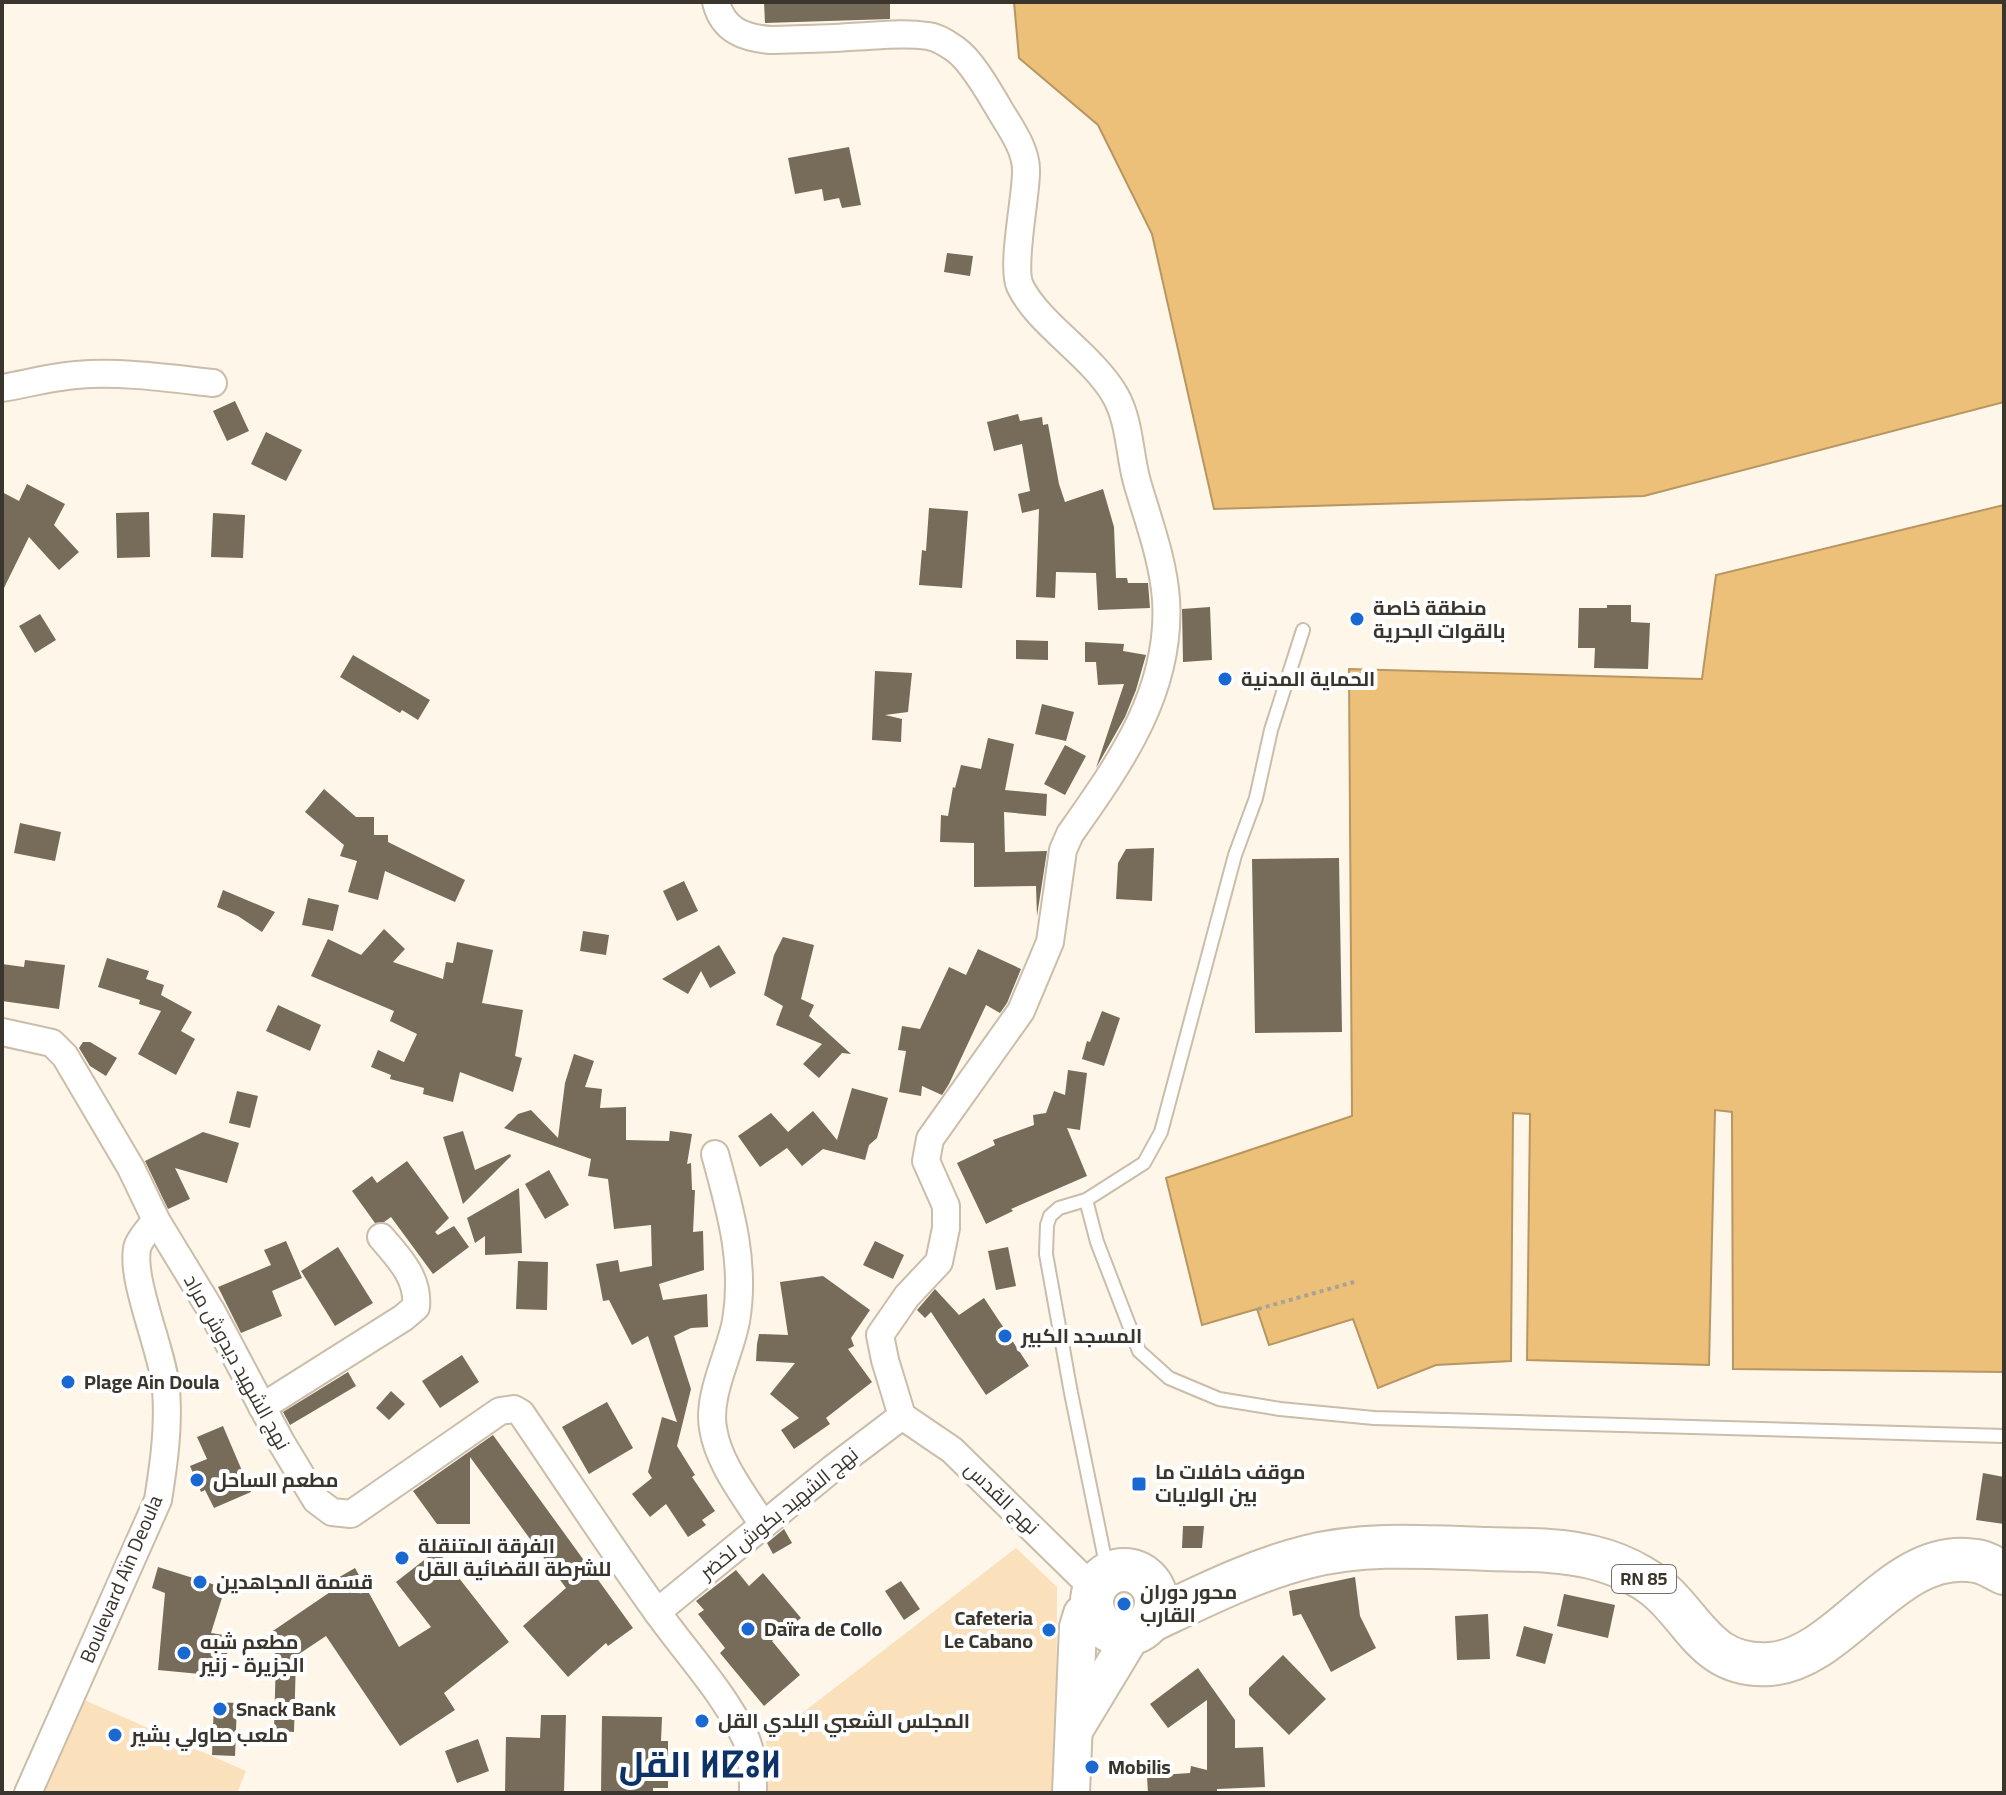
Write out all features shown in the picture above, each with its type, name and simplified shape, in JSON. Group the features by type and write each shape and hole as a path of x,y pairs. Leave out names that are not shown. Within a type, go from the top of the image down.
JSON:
{"main road":[{"name":"RN 85","path":"1142,1627 1228,1584 1284,1563 1334,1551 1435,1547 1531,1550 1589,1557 1638,1575 1662,1589 1720,1656 1772,1664 1797,1657 1824,1640 1885,1591 1935,1564 1978,1561 2004,1573"},
{"path":"1071,1793 1072,1734 1078,1627 1082,1614 1109,1586 1149,1580 1157,1600 1072,1734"},
{"name":"RN 85","path":"1109,1586 1228,1584"},
{"path":"1109,1586 1096,1618 1111,1632 1142,1627"}],"street":[{"path":"716,2 726,23 740,35 752,38 931,36 958,50 983,83 1018,142 1027,165 1018,282 1027,299 1098,370 1123,411 1132,463 1160,563 1166,600 1164,639 1155,685 1145,714 1134,739 1070,834 1063,850 1050,942 1021,1011 930,1139 926,1161 946,1206 946,1228 939,1262 907,1296 901,1309 880,1335 902,1416"},
{"path":"2,388 92,374 213,383"},
{"name":"نهج الشهيد ديدوش مراد","path":"2,1032 52,1043 65,1056 316,1500 341,1515 351,1514 500,1411 514,1409 521,1413 657,1612 706,1674 747,1742 753,1767 753,1793"},
{"path":"715,1154 731,1211 738,1249 740,1286 736,1323 718,1385 713,1430 730,1472 763,1525"},
{"name":"Boulevard Aïn Deoula","path":"28,1793 158,1500 167,1449 166,1387 142,1295 136,1257 139,1244 156,1220"},
{"path":"262,1407 416,1307 417,1292 407,1269 381,1237"},
{"name":"نهج الشهيد بكوش لخضر","path":"657,1612 902,1416"},
{"name":"نهج القدس","path":"902,1416 952,1450 1109,1586"}],"lane":[{"path":"1109,1586 1046,1254 1050,1216 1059,1208 1086,1200 1144,1163 1161,1132 1235,855 1256,798 1271,730 1303,630"},
{"path":"1086,1200 1097,1242 1139,1351 1169,1378 1219,1399 1280,1409 1374,1418 2004,1436"}],"path":[{"path":"1258,1309 1354,1282"}],"shaded area":[{"path":"1014,2 2004,2 2004,402 1644,496 1214,509 1152,234 1098,125 1019,58"},
{"path":"2004,505 2004,1372 1733,1369 1732,1112 1715,1110 1709,1365 1527,1360 1530,1114 1513,1113 1511,1361 1436,1365 1378,1388 1353,1319 1269,1345 1257,1309 1202,1325 1166,1178 1352,1116 1349,669 1702,679 1716,575"},
{"path":"1016,1548 1057,1587 1056,1793 768,1793 766,1741"},
{"name":"ملعب صاولي بشير","path":"82,1699 246,1771 237,1793 40,1793"}],"building":[{"path":"764,2 890,2 890,19 765,23"},
{"path":"849,147 861,205 842,208 839,198 824,201 822,189 795,194 788,158"},
{"path":"947,253 973,256 970,276 944,272"},
{"path":"235,401 249,431 227,441 213,411"},
{"path":"1018,414 1020,421 1042,417 1043,425 1048,424 1065,502 1103,489 1114,527 1116,578 1127,578 1128,583 1148,583 1150,608 1098,610 1096,573 1056,572 1055,598 1036,597 1039,509 1022,513 1018,494 1030,491 1022,444 994,451 987,422"},
{"path":"266,432 302,450 286,481 251,464"},
{"path":"27,484 65,504 54,525 79,552 59,570 29,537 2,592 2,492 19,501"},
{"path":"929,508 968,511 962,588 919,585 922,550 926,551"},
{"path":"149,512 150,557 117,558 116,513"},
{"path":"213,513 245,515 243,558 211,557"},
{"path":"1607,605 1631,605 1631,622 1650,623 1648,669 1594,668 1595,648 1578,648 1579,608 1607,608"},
{"path":"1210,607 1212,660 1183,662 1182,609"},
{"path":"40,614 56,640 35,653 19,626"},
{"path":"1016,640 1048,641 1048,660 1016,659"},
{"path":"1085,642 1124,644 1123,651 1146,655 1125,717 1096,768 1124,684 1098,685 1096,662 1085,662"},
{"path":"353,655 430,700 418,720 402,710 400,713 340,677"},
{"path":"875,671 912,673 908,712 885,715 902,719 901,742 872,740"},
{"path":"1042,704 1074,712 1066,741 1035,734"},
{"path":"988,738 1014,744 1005,790 1047,794 1046,816 1004,812 1005,852 1047,851 1037,916 1036,886 974,887 974,843 940,842 941,815 948,816 961,765 981,769"},
{"path":"1065,745 1086,756 1065,795 1044,784"},
{"path":"324,789 356,817 374,817 374,835 388,835 388,842 465,880 455,902 385,871 378,900 348,892 357,861 340,856 344,845 305,812"},
{"path":"20,823 61,832 55,861 14,853"},
{"path":"1154,848 1152,901 1116,899 1118,863 1126,849"},
{"path":"1339,858 1342,1032 1255,1033 1252,859"},
{"path":"684,881 698,911 677,921 663,891"},
{"path":"223,890 275,912 262,932 217,907"},
{"path":"308,898 339,905 333,931 302,925"},
{"path":"384,929 405,949 393,962 443,979 446,962 453,963 457,942 493,950 482,1003 523,1010 515,1056 522,1058 513,1092 460,1072 453,1102 423,1094 424,1088 390,1079 391,1075 371,1067 378,1050 404,1062 417,1034 390,1021 394,1011 311,976 328,939 361,955"},
{"path":"583,931 609,935 606,955 580,951"},
{"path":"783,937 814,945 801,999 814,1005 809,1016 851,1054 842,1053 819,1078 803,1064 822,1044 776,1025 783,1006 764,995 774,955"},
{"path":"719,945 736,973 710,988 701,971 688,994 662,979"},
{"path":"978,949 1021,969 1007,1003 1000,1013 986,1005 942,1095 922,1086 921,1096 899,1092 906,1051 898,1050 902,1026 920,1029 949,967 966,975"},
{"path":"107,958 149,971 146,979 164,985 161,995 192,1012 181,1031 195,1039 176,1075 138,1054 161,1011 139,1004 140,1000 98,987"},
{"path":"25,960 65,965 59,1009 2,1001 2,964 24,967"},
{"path":"278,1005 321,1025 310,1051 266,1031"},
{"path":"1102,1011 1120,1018 1104,1066 1082,1059"},
{"path":"83,1042 90,1042 117,1058 106,1076 90,1066 79,1048"},
{"path":"574,1054 594,1061 585,1087 602,1089 600,1108 626,1107 626,1140 669,1141 670,1131 692,1134 687,1164 691,1163 692,1190 695,1190 693,1232 703,1231 704,1270 659,1284 663,1300 707,1294 708,1327 691,1328 674,1336 691,1389 677,1446 695,1475 692,1477 715,1511 702,1520 706,1525 688,1537 666,1504 650,1517 632,1494 652,1478 648,1472 662,1417 677,1422 648,1336 632,1345 609,1300 603,1301 596,1264 618,1260 620,1272 652,1266 651,1225 614,1229 608,1179 588,1176 591,1159 504,1128 518,1114 531,1110 558,1138 565,1083"},
{"path":"1068,1070 1087,1073 1080,1130 1067,1128 1087,1176 1011,1209 1013,1211 986,1224 957,1163 995,1145 993,1140 1034,1125 1033,1115 1046,1113 1054,1091 1065,1095"},
{"path":"852,1088 888,1098 877,1138 869,1145 865,1160 823,1149 802,1166 787,1148 760,1167 738,1136 771,1113 788,1132 813,1111 837,1140"},
{"path":"237,1091 258,1096 250,1128 229,1123"},
{"path":"463,1131 475,1170 511,1156 463,1204 443,1137"},
{"path":"203,1132 239,1143 227,1183 175,1168 190,1199 168,1209 145,1161"},
{"path":"407,1161 449,1218 435,1232 438,1235 454,1226 469,1247 433,1274 391,1217 375,1223 352,1191 372,1176 377,1183"},
{"path":"549,1170 569,1205 545,1219 525,1184"},
{"path":"519,1188 522,1253 485,1255 485,1236 475,1243 467,1218"},
{"path":"286,1241 302,1278 272,1291 282,1316 241,1333 218,1287 271,1265 264,1250"},
{"path":"875,1241 904,1255 893,1279 863,1265"},
{"path":"338,1247 373,1303 335,1326 301,1271"},
{"path":"1008,1247 1016,1286 996,1290 988,1251"},
{"path":"518,1261 548,1262 547,1310 516,1309"},
{"path":"823,1276 870,1310 851,1338 854,1346 848,1349 872,1382 826,1418 830,1424 794,1449 781,1430 799,1418 770,1394 795,1363 756,1361 757,1344 759,1334 788,1335 780,1282"},
{"path":"935,1289 959,1315 984,1298 1029,1366 986,1395 931,1312 925,1318 917,1310"},
{"path":"462,1355 479,1382 440,1408 422,1381"},
{"path":"348,1372 356,1386 290,1425 283,1412"},
{"path":"391,1391 405,1404 389,1420 376,1408"},
{"path":"607,1402 633,1448 589,1474 562,1427"},
{"path":"223,1426 251,1492 214,1508 205,1490 201,1492 190,1466 207,1459 197,1437"},
{"path":"493,1435 633,1628 608,1646 606,1643 568,1677 523,1626 566,1588 470,1457 470,1524 437,1524 413,1491"},
{"path":"1983,1473 2004,1477 2004,1524 1976,1520"},
{"path":"1183,1526 1204,1526 1202,1548 1182,1548"},
{"path":"784,1529 792,1543 773,1554 767,1543"},
{"path":"437,1550 509,1642 444,1693 455,1710 400,1746 326,1636 296,1656 294,1732 274,1731 276,1655 264,1637 339,1586 336,1579 355,1568 399,1647 431,1627 396,1582"},
{"path":"158,1567 225,1588 211,1633 230,1636 223,1680 200,1674 158,1670 165,1593 152,1588"},
{"name":"Daïra de Collo","path":"736,1570 749,1586 763,1573 801,1618 772,1641 800,1675 764,1706 720,1653 725,1648 698,1614 704,1610 696,1601"},
{"path":"1355,1577 1360,1616 1376,1648 1331,1672 1301,1614 1293,1616 1289,1591"},
{"path":"901,1581 920,1609 904,1620 885,1591"},
{"path":"1564,1594 1615,1605 1608,1638 1557,1626"},
{"path":"1488,1614 1490,1659 1457,1660 1455,1616"},
{"path":"1524,1626 1553,1634 1545,1664 1516,1656"},
{"path":"1283,1655 1326,1699 1289,1735 1249,1695 1249,1688"},
{"path":"1198,1668 1235,1720 1235,1748 1263,1747 1265,1787 1217,1789 1217,1793 1148,1793 1147,1776 1190,1773 1191,1766 1207,1770 1207,1700 1168,1728 1150,1704"},
{"path":"214,1702 237,1703 235,1756 212,1755"},
{"path":"541,1715 566,1715 564,1793 505,1793 506,1737 540,1738"},
{"path":"602,1716 662,1717 661,1741 668,1741 668,1788 653,1788 653,1793 601,1793"},
{"path":"478,1739 489,1771 457,1783 445,1751"}],"place":[{"name":"منطقة خاصة بالقوات البحرية","path":"1357,619"},
{"name":"الحماية المدنية","path":"1225,679"},
{"name":"المسجد الكبير","path":"1005,1336"},
{"name":"Plage Ain Doula","path":"68,1382"},
{"name":"مطعم الساحل","path":"197,1480"},
{"name":"موقف حافلات ما بين الولايات","path":"1139,1484"},
{"name":"الفرقة المتنقلة للشرطة القضائية القل","path":"402,1558"},
{"name":"قسمة المجاهدين","path":"200,1582"},
{"name":"محور دوران القارب","path":"1124,1604"},
{"name":"Daïra de Collo","path":"748,1629"},
{"name":"Cafeteria Le Cabano","path":"1049,1630"},
{"name":"مطعم شبه الجزيرة - زنير","path":"184,1653"},
{"name":"Snack Bank","path":"220,1709"},
{"name":"المجلس الشعبي البلدي القل","path":"702,1721"},
{"name":"ملعب صاولي بشير","path":"115,1735"},
{"name":"Mobilis","path":"1092,1767"}],"district":[{"name":"القل ⵍⵇⵓⵍ","path":"700,1764"}]}
